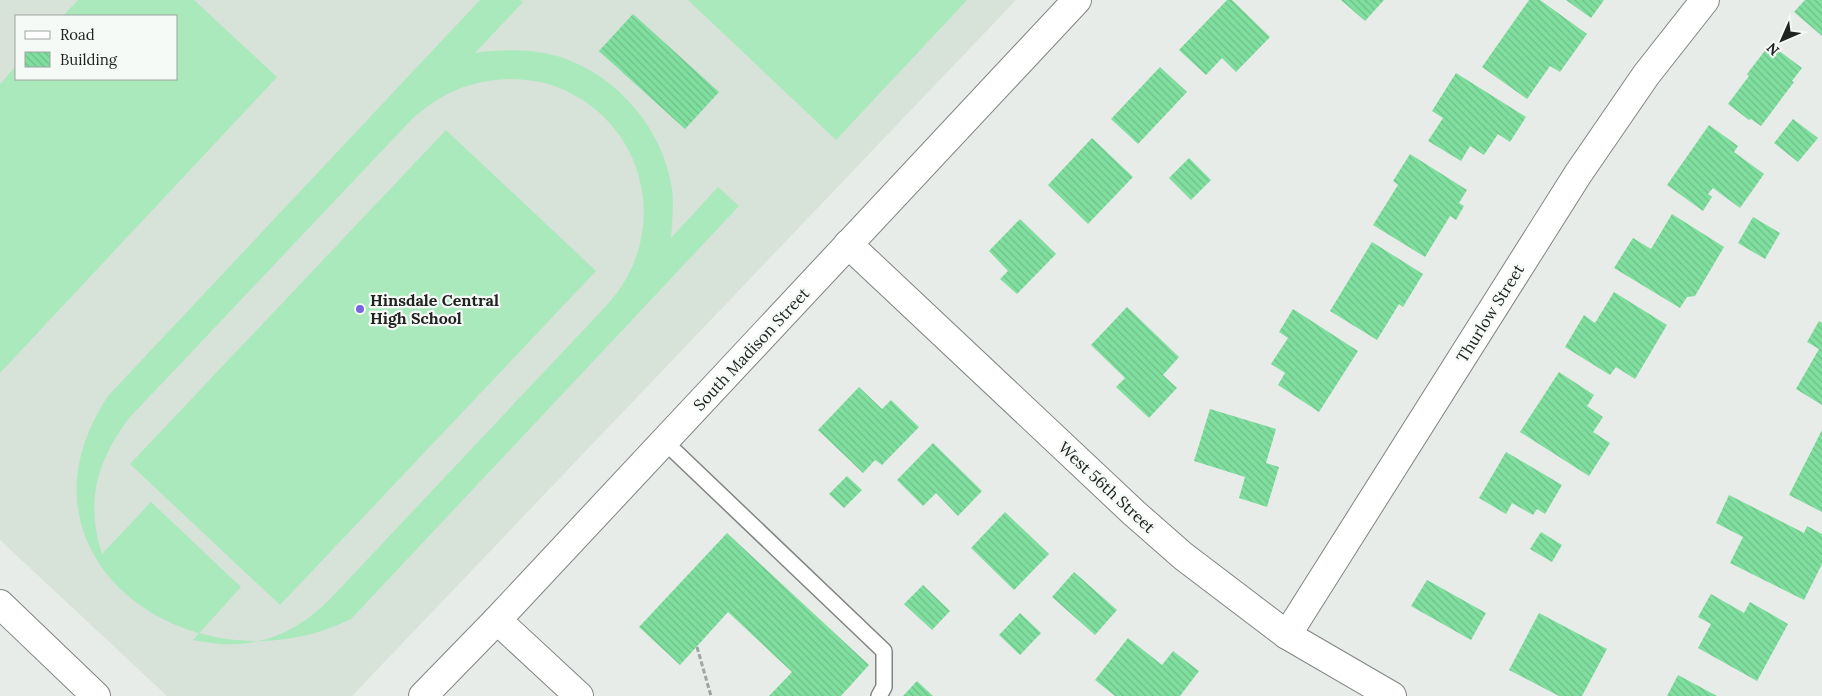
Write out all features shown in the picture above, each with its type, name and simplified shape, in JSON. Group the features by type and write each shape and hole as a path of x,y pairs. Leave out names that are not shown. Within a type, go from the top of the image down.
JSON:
{"street":[{"name":"South Madison Street","path":"423,696 497,620 1077,0"},
{"name":"Thurlow Street","path":"1287,634 1578,174 1646,76 1705,0"},
{"name":"West 56th Street","path":"848,244 1134,513 1184,556 1287,634 1392,696"},
{"path":"0,604 96,696"},
{"path":"497,620 579,696"}],"lane":[{"path":"664,441 884,652 884,687 879,696"}],"path":[{"path":"696,647 712,696"}],"shaded area":[{"name":"Hinsdale Central High School","path":"0,0 1016,0 352,696 167,696 0,540"}],"green space":[{"path":"78,0 194,0 277,77 0,373 0,84 15,67 15,80 178,80 178,15 64,15"},
{"path":"480,0 520,0 523,2 475,53 527,51 544,53 568,60 590,70 629,101 657,142 667,165 672,189 673,207 671,238 718,187 739,206 351,619 291,638 267,639 286,632 302,623 332,597 607,305 628,275 640,242 644,209 639,176 626,146 606,119 579,98 545,83 526,80 507,79 480,82 445,95 413,118 130,417 109,449 97,482 95,516 102,554 151,502 241,587 201,632 177,625 130,598 96,558 78,510 81,456 108,396"},
{"path":"688,0 967,0 836,140"},
{"path":"446,130 596,271 280,605 130,464"}],"building":[{"path":"1227,0 1232,0 1270,37 1236,72 1222,58 1206,75 1179,50"},
{"path":"1341,0 1384,0 1365,21"},
{"path":"1529,0 1540,0 1587,34 1560,72 1550,66 1527,99 1482,67"},
{"path":"1566,0 1604,0 1591,18"},
{"path":"1805,0 1822,0 1822,36 1794,12"},
{"path":"633,14 719,92 685,129 599,51"},
{"path":"1770,44 1802,68 1792,81 1794,82 1761,126 1751,119 1749,120 1728,104 1749,76 1747,74"},
{"path":"1160,67 1187,92 1138,144 1111,119"},
{"path":"1456,73 1526,117 1510,142 1498,134 1484,155 1470,146 1461,161 1428,141 1443,118 1432,111"},
{"path":"1793,119 1818,138 1798,162 1774,143"},
{"path":"1709,125 1738,146 1734,152 1764,174 1740,208 1713,188 1708,194 1712,197 1703,211 1667,185"},
{"path":"1092,138 1133,177 1088,224 1048,185"},
{"path":"1410,154 1467,190 1459,203 1464,206 1456,220 1450,216 1425,257 1373,225 1398,185 1393,181"},
{"path":"1189,158 1211,180 1191,200 1169,178"},
{"path":"1672,214 1724,247 1695,296 1687,297 1680,308 1614,268 1633,238 1651,249"},
{"path":"1753,217 1780,233 1765,259 1738,243"},
{"path":"1020,219 1056,254 1017,294 1000,279 1008,271 989,251"},
{"path":"1372,242 1423,274 1403,307 1399,304 1377,340 1330,311"},
{"path":"1614,292 1667,325 1635,379 1616,367 1610,375 1565,347 1584,315 1595,323"},
{"path":"1127,307 1179,357 1163,375 1177,388 1149,418 1116,387 1125,378 1091,345"},
{"path":"1293,309 1358,351 1319,412 1278,385 1285,373 1271,364 1288,338 1279,332"},
{"path":"1819,321 1822,323 1822,405 1796,389 1819,349 1807,342"},
{"path":"1559,372 1594,395 1587,406 1603,417 1593,432 1610,443 1589,476 1520,432"},
{"path":"859,387 882,409 891,400 919,427 882,465 875,460 863,473 818,430"},
{"path":"1210,409 1276,429 1266,463 1279,467 1267,507 1239,498 1245,477 1194,461"},
{"path":"1822,430 1822,512 1789,495"},
{"path":"933,443 982,491 958,516 936,493 923,506 897,480"},
{"path":"1506,452 1562,485 1545,514 1537,509 1533,515 1512,503 1506,514 1479,498"},
{"path":"847,476 862,490 844,508 829,494"},
{"path":"1729,495 1804,533 1807,526 1822,534 1822,564 1804,600 1730,563 1743,537 1716,523"},
{"path":"1005,512 1049,554 1014,590 971,548"},
{"path":"1541,532 1562,545 1552,562 1530,549"},
{"path":"727,533 869,665 841,696 769,696 792,672 728,612 680,665 639,627"},
{"path":"1074,572 1117,610 1095,635 1052,597"},
{"path":"1427,580 1486,613 1471,640 1411,606"},
{"path":"923,585 950,611 932,630 904,604"},
{"path":"1711,594 1744,613 1750,602 1788,624 1757,681 1698,648 1711,624 1698,617"},
{"path":"1020,613 1041,633 1020,655 999,635"},
{"path":"1539,613 1607,649 1582,696 1559,696 1509,670"},
{"path":"1128,638 1162,665 1173,651 1199,671 1180,696 1115,696 1095,680"},
{"path":"1678,675 1717,696 1667,696"},
{"path":"917,681 933,696 903,696"}],"place":[{"name":"Hinsdale Central High School","path":"360,309"}]}
